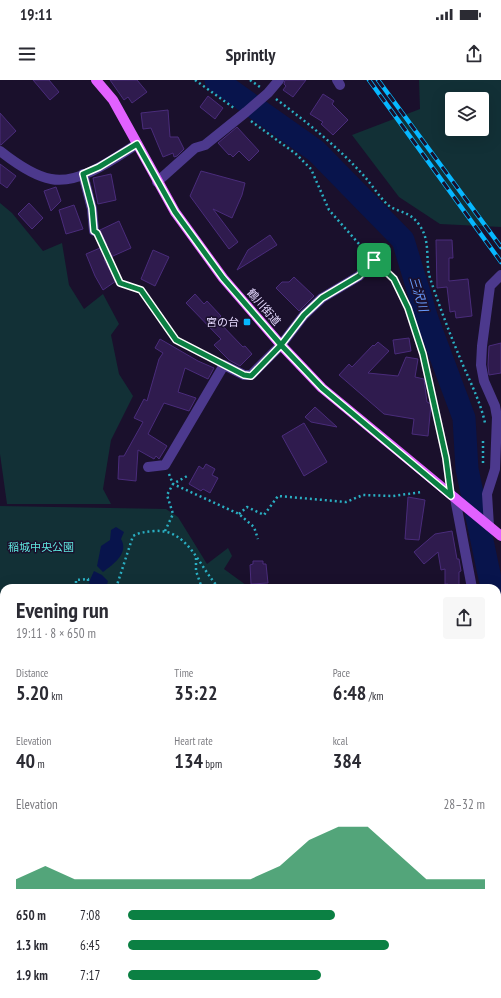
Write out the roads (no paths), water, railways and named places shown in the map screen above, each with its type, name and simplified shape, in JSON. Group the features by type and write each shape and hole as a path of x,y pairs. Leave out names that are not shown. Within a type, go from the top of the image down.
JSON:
{"main road":[{"name":"鶴川街道","path":"96,80 113,100 175,212 223,278 281,345 322,388 501,536"}],"street":[{"path":"158,182 195,148 205,145 244,113 265,95 279,80"},
{"path":"0,151 30,171 50,180 69,179 83,174 99,167 137,144"},
{"path":"83,174 92,208 94,231"},
{"path":"148,467 165,465 224,365 244,375 251,376 281,345 304,315 322,298 359,276 374,260"},
{"path":"485,523 487,494 495,469 497,417 495,406 484,381 482,346 490,286 501,275"},
{"path":"453,497 471,584"}],"waterway":[{"name":"三沢川","path":"216,80 316,151 403,240 427,319 464,418 467,469 491,584"}],"railway":[{"path":"369,80 501,262"},
{"path":"378,80 501,247"}],"place":[{"name":"宮の台","path":"247,322"}],"park label":[{"name":"稲城中央公園","path":"41,547"}]}
